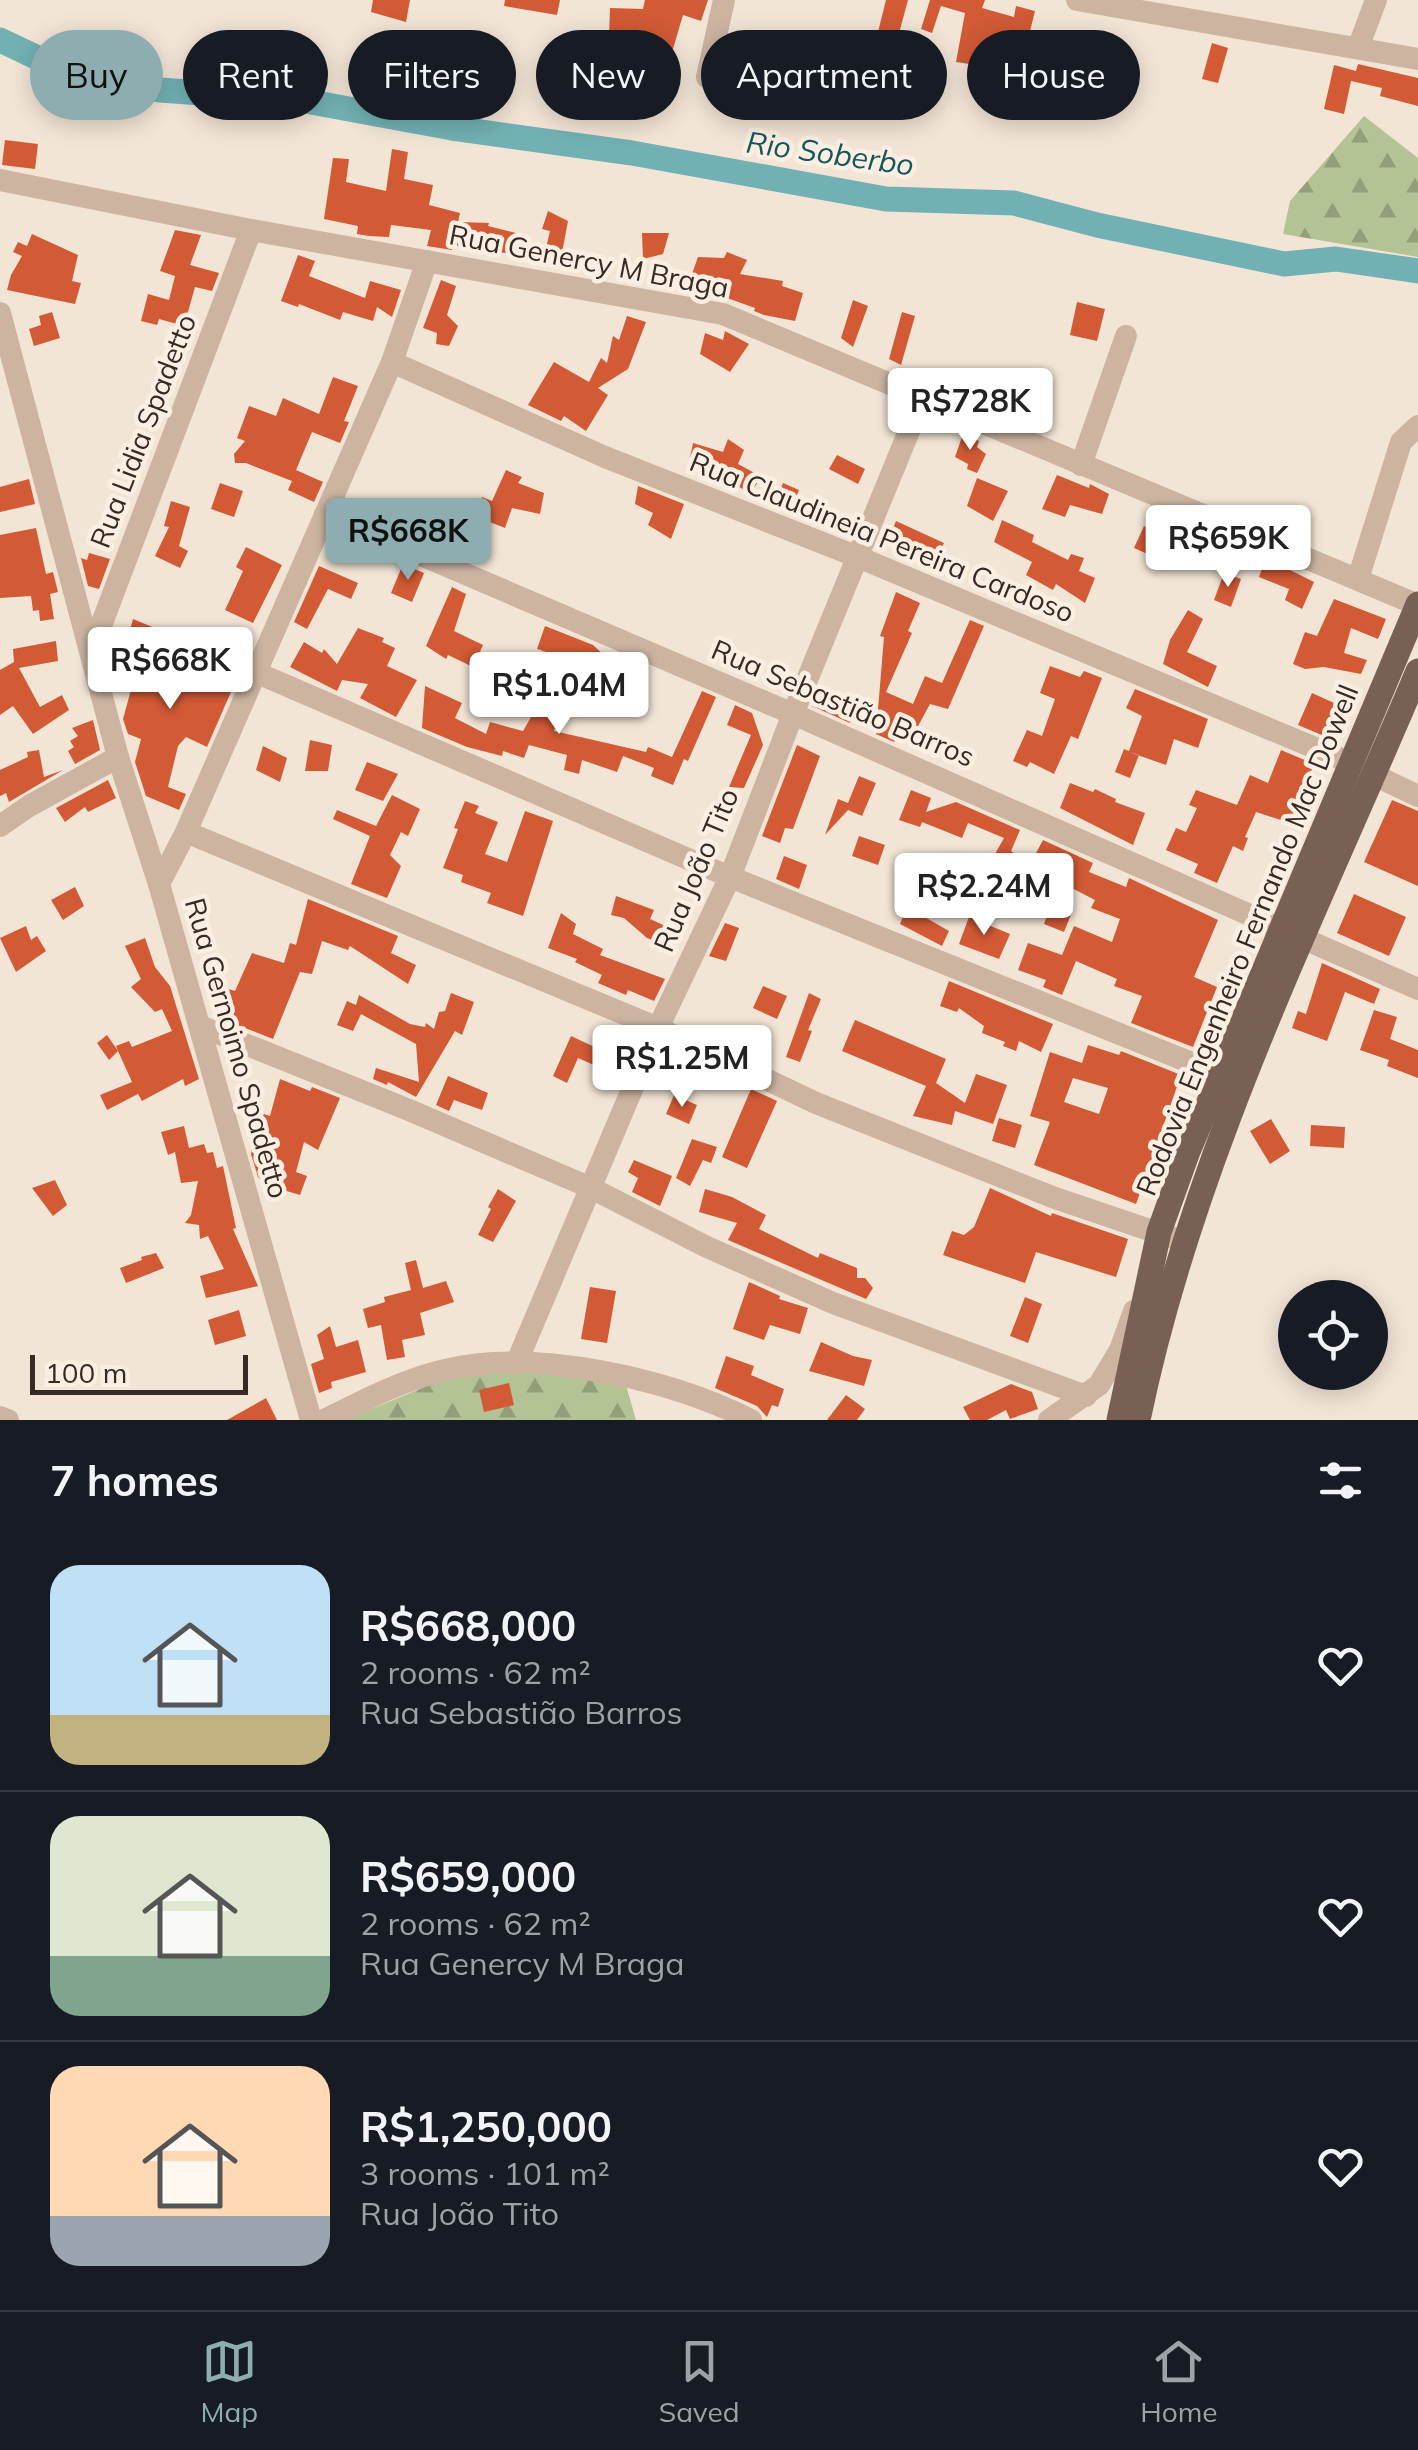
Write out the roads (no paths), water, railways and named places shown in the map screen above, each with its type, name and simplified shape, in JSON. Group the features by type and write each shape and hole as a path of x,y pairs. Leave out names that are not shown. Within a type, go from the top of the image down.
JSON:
{"main road":[{"name":"Rodovia Engenheiro Fernando Mac Dowell","path":"1118,1420 1146,1291 1207,1170 1293,932 1363,769 1418,605"},
{"name":"Rodovia Engenheiro Fernando Mac Dowell","path":"1363,769 1418,671"},
{"name":"Rodovia Engenheiro Fernando Mac Dowell","path":"1138,1420 1157,1334 1171,1237 1219,1074 1293,932"}],"street":[{"path":"717,30 724,0"},
{"path":"1077,0 1418,59"},
{"path":"1358,48 1376,0"},
{"name":"Rua Genercy M Braga","path":"0,180 251,230 723,314 1418,605"},
{"name":"Rua Lidia Spadetto","path":"91,652 251,230"},
{"name":"Rua Gernoimo Spadetto","path":"311,1420 159,884 186,832 392,362 427,261"},
{"path":"0,313 118,757 159,884"},
{"path":"1081,466 1126,336"},
{"name":"Rua Claudineia Pereira Cardoso","path":"392,362 604,457 858,557 1363,769 1418,796"},
{"name":"Rua João Tito","path":"516,1364 658,1028 730,877 792,714 923,397"},
{"path":"1358,578 1401,442 1418,426"},
{"name":"Rua Sebastião Barros","path":"325,514 1418,989"},
{"path":"255,672 730,877 1219,1074"},
{"path":"0,826 118,757"},
{"path":"186,832 658,1028 816,1103 947,1157 1171,1237"},
{"path":"200,1026 589,1187 707,1247 833,1303 1086,1396"},
{"path":"1049,1420 1086,1396 1110,1370 1134,1309 1146,1291"},
{"path":"324,1420 397,1385 447,1369 516,1364 588,1370 654,1382 707,1398 751,1420"},
{"path":"0,1417 8,1420"}],"waterway":[{"name":"Rio Soberbo","path":"0,40 78,77 160,90 300,100 452,128 632,153 886,199 1014,203 1097,225 1284,264 1336,259 1418,271"}]}
